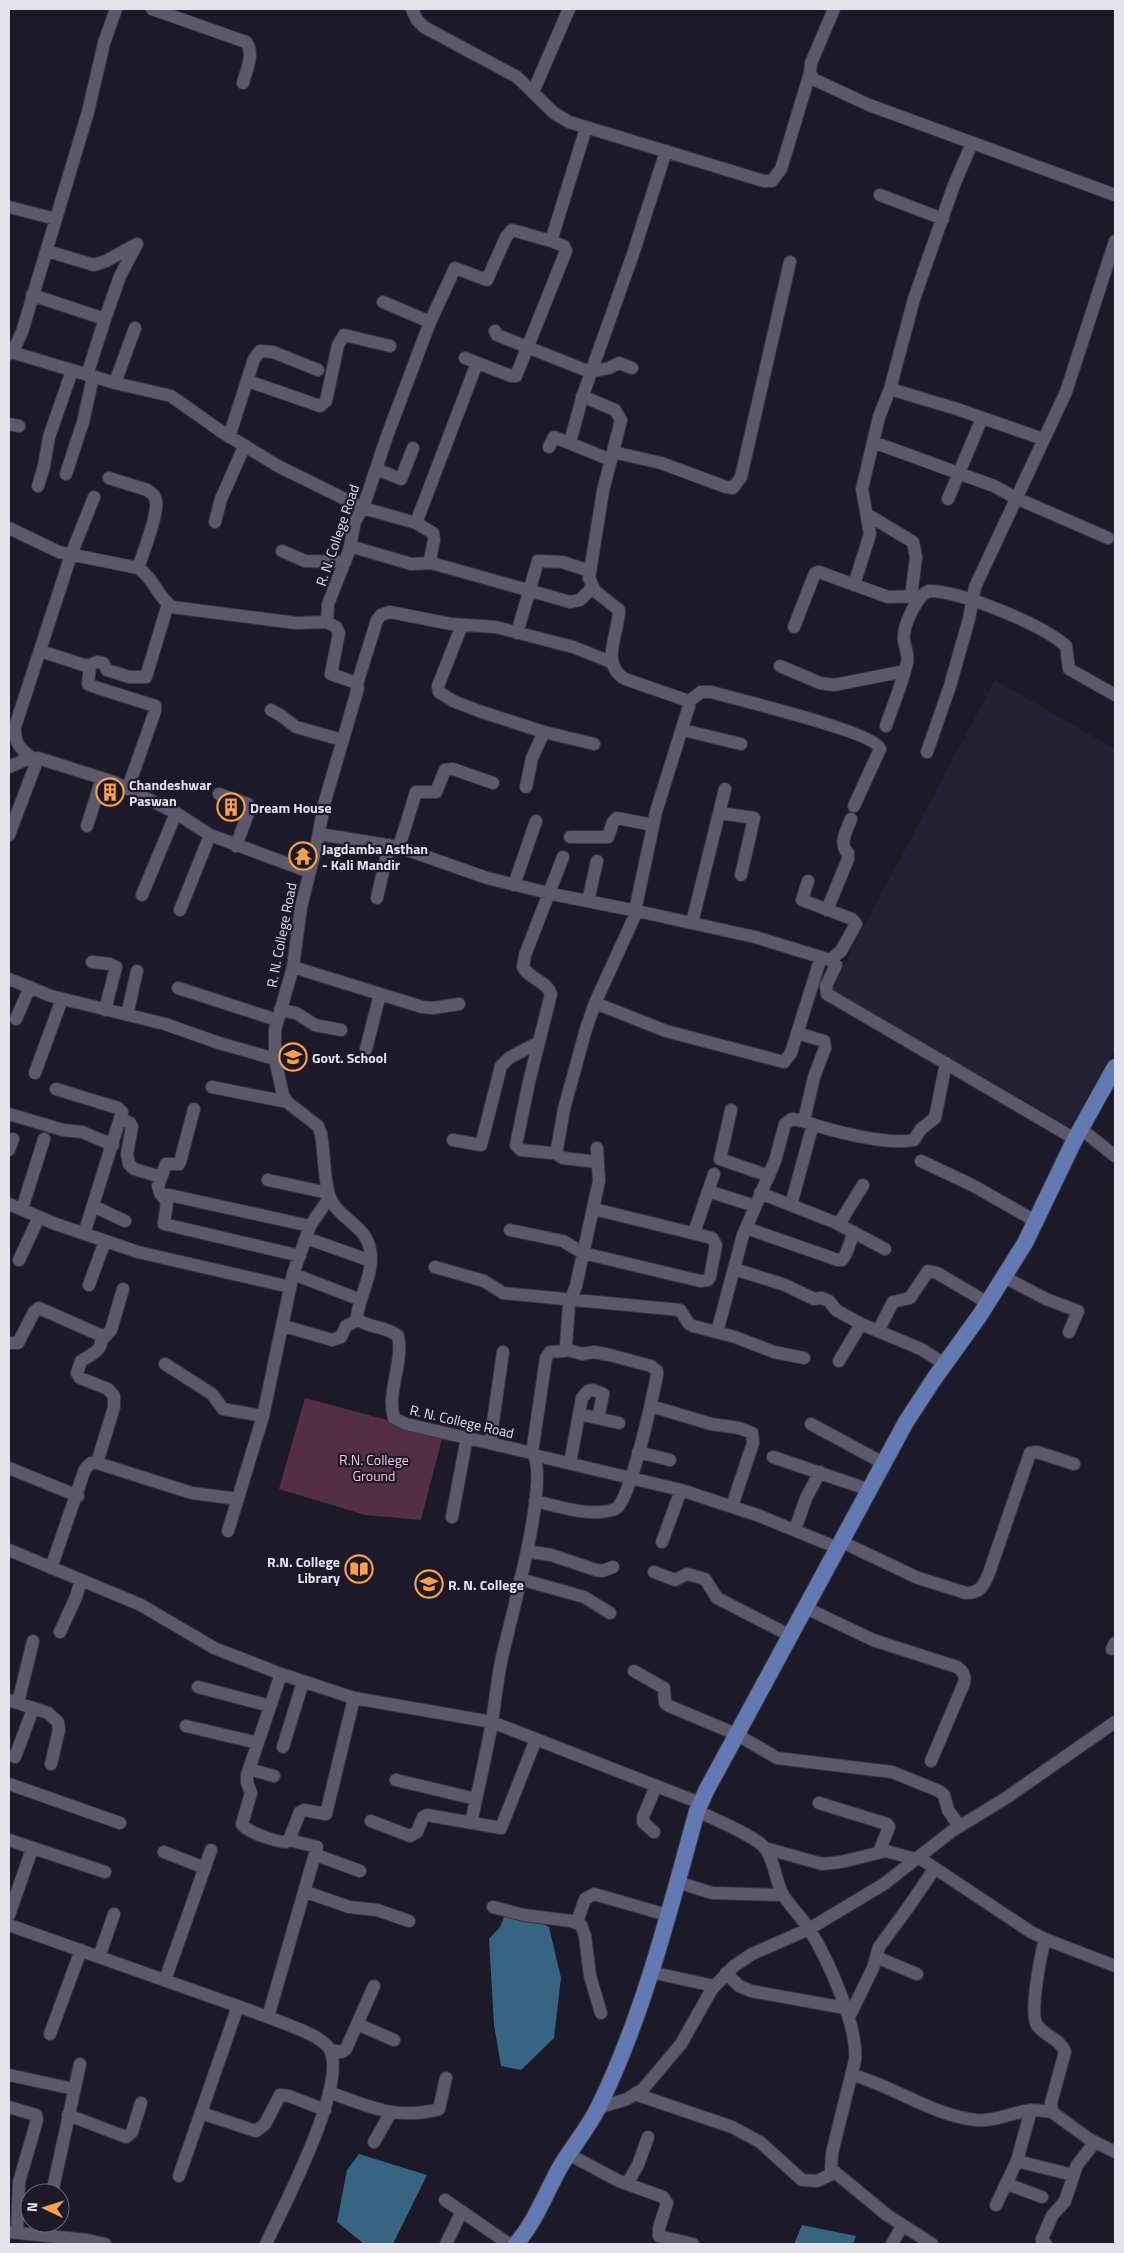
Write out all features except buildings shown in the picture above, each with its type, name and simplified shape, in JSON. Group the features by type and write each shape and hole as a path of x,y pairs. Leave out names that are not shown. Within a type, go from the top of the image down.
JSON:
{"main road":[{"path":"516,2244 531,2225 568,2154 598,2108 630,2030 650,1972 699,1807 736,1734 885,1464 906,1422 988,1303 1037,1222 1078,1134 1115,1067"}],"street":[{"path":"116,9 104,43 88,112 22,332 10,353 115,383 171,396 244,447 278,466 362,508 416,523 433,533 435,536 430,559 432,563"},
{"path":"152,9 246,42 249,46 250,57 243,83"},
{"path":"412,9 417,20 424,27 508,71 554,113 586,128 764,181 772,181 781,169 814,54 834,9"},
{"path":"533,92 570,9"},
{"path":"810,73 813,79 820,83 869,105 1115,195"},
{"path":"416,523 471,360 514,377 516,376 566,251 564,246 551,241 586,128"},
{"path":"854,585 870,534 862,489 872,442 890,389 914,298 972,143"},
{"path":"570,442 582,396 633,254 666,151"},
{"path":"880,195 942,219"},
{"path":"9,207 56,219"},
{"name":"R. N. College Road","path":"327,622 328,604 345,562 356,521 430,322 455,268 487,280 506,237 512,230 551,241"},
{"path":"926,752 950,686 970,619 976,586 1066,392 1115,241"},
{"path":"46,251 94,265 106,261 137,244 120,276 105,320 90,376 83,422 66,474"},
{"path":"549,448 553,437 612,456 661,463 733,488 738,484 750,441 790,262"},
{"path":"32,295 105,320"},
{"path":"383,302 430,322"},
{"path":"115,383 136,328"},
{"path":"495,331 496,335 590,372 609,368 619,363 632,368"},
{"path":"248,381 320,406 326,401 338,345 344,335 390,346"},
{"path":"229,437 257,354 266,350 318,370"},
{"path":"38,486 49,438 72,371"},
{"path":"890,389 1043,439"},
{"path":"582,396 615,410 621,420 603,491 589,578 592,588 619,610 610,662"},
{"path":"948,499 982,418"},
{"path":"872,442 994,486 1016,498 1108,538"},
{"path":"215,522 221,499 244,447"},
{"path":"376,469 401,479 413,448"},
{"path":"110,478 147,490 156,498 155,510 138,568"},
{"path":"94,498 70,555 15,727 14,737 18,745 35,758 102,778 128,788 176,813 210,835 310,872"},
{"path":"868,515 913,542 916,557 915,597 904,635 908,658 886,726"},
{"path":"9,528 52,549 70,555 138,568 143,571 160,596 168,604 180,608 296,623 327,622 336,627 339,634 331,674 357,684"},
{"path":"350,546 411,564 432,563 573,602 580,600 592,588"},
{"path":"282,551 305,561 345,562"},
{"path":"517,633 538,561 562,562 590,571"},
{"path":"794,627 815,573 819,572 888,597 915,597 924,592 934,591 972,601 1020,619 1056,639 1066,646 1069,670 1115,696"},
{"path":"40,651 90,666 97,662 103,664 111,672 132,677 146,677 168,604"},
{"name":"R. N. College Road","path":"286,1102 281,1088 276,1059 275,1037 279,1015 293,967 297,929 325,801 358,688 357,684 366,650 381,615 390,612 462,625"},
{"path":"594,744 544,732 456,703 439,692 438,686 462,625 486,626 573,647 610,662 617,674 625,679 688,702"},
{"path":"90,666 88,684 155,706 155,711 128,788"},
{"path":"780,666 820,683 834,685 905,672"},
{"path":"126,696 132,677"},
{"path":"688,702 701,692 711,692 790,713 848,731 876,743 880,749 852,812 842,843 843,849 848,853 848,859 827,910"},
{"path":"555,1152 575,1067 595,1003 637,911 636,906 653,826 688,713 688,702"},
{"path":"271,710 296,727 342,740"},
{"path":"683,730 740,744"},
{"path":"526,787 532,758 544,732"},
{"path":"9,767 35,758"},
{"path":"9,834 35,758"},
{"path":"377,898 394,846 416,792 436,792 445,770 454,769 493,783"},
{"path":"87,826 102,778"},
{"path":"692,923 725,789"},
{"path":"219,794 248,804 249,814 236,846"},
{"path":"142,895 176,813"},
{"path":"720,813 754,818 741,875"},
{"path":"570,837 608,838 613,822 617,818 653,826"},
{"path":"514,885 536,821"},
{"path":"319,834 394,846 487,878 774,942 826,958 836,965 826,986 828,994 946,1063 1115,1156"},
{"path":"180,910 210,835"},
{"path":"563,858 522,967 549,988 551,994 516,1145 522,1150 555,1152 563,1158 596,1162"},
{"path":"588,901 597,861"},
{"path":"595,1003 666,1031 778,1062 784,1062 788,1059 826,958 841,951 856,924 852,919 802,900 808,881"},
{"path":"92,962 110,964 116,967 105,1010"},
{"path":"293,967 428,1008 459,1004"},
{"path":"127,1015 137,971"},
{"path":"9,979 62,999 165,1024 219,1044 276,1059"},
{"path":"16,1019 30,987"},
{"path":"178,988 279,1015 296,1013 315,1025 341,1030"},
{"path":"366,1049 380,994"},
{"path":"35,1073 62,999"},
{"path":"791,1205 825,1044 820,1039 797,1033"},
{"path":"453,1140 482,1145 502,1066 509,1058 539,1042"},
{"path":"717,1332 746,1228 769,1176 785,1124 792,1120 808,1122 843,1133 902,1141 914,1140 921,1129 935,1118 946,1063"},
{"path":"212,1087 286,1102 318,1126 323,1144 329,1195 334,1206 362,1232 368,1240 371,1249 371,1261 360,1300 358,1320 346,1326 341,1337 332,1340 284,1326"},
{"path":"56,1089 121,1110 121,1119 84,1234"},
{"path":"194,1109 180,1162 179,1164 166,1164 158,1186 166,1202 164,1220 167,1226 300,1256"},
{"path":"732,1110 720,1158 769,1176"},
{"path":"9,1114 57,1128 82,1132 113,1145"},
{"path":"121,1119 130,1123 132,1127 127,1154 128,1164 134,1169 161,1177"},
{"path":"22,1209 44,1139"},
{"path":"565,1349 571,1299 576,1286 594,1208 600,1173 596,1162 597,1148"},
{"path":"921,1161 972,1185 1037,1222"},
{"path":"694,1233 714,1174"},
{"path":"268,1180 329,1195"},
{"path":"838,1224 863,1185"},
{"path":"708,1191 755,1206"},
{"path":"160,1193 308,1232 371,1261"},
{"path":"760,1193 838,1224 884,1249"},
{"path":"228,1531 263,1416 284,1326 293,1274 308,1232 329,1195"},
{"path":"9,1204 84,1234 149,1255 290,1287"},
{"path":"93,1206 125,1221"},
{"path":"510,1230 564,1241 583,1253 704,1281 710,1277 716,1245 712,1238 594,1208"},
{"path":"19,1260 39,1217"},
{"path":"746,1228 838,1260 842,1260 846,1254 854,1232"},
{"path":"89,1285 105,1241"},
{"path":"435,1267 484,1281 504,1293 680,1310 689,1324 753,1342 774,1352 804,1358"},
{"path":"734,1269 786,1285 814,1298 822,1298 829,1301 836,1310 861,1324 921,1349 945,1364"},
{"path":"878,1331 893,1302 910,1298 928,1271 938,1273 988,1303"},
{"path":"293,1274 360,1300"},
{"path":"1004,1277 1046,1299 1078,1311 1069,1332"},
{"path":"97,1463 114,1407 114,1396 108,1389 80,1378 77,1373 79,1364 95,1354 101,1341 110,1330 122,1289"},
{"path":"9,1343 18,1343 34,1312 39,1308 96,1332 100,1335 101,1341"},
{"name":"R. N. College Road","path":"358,1320 398,1336 398,1354 392,1405 394,1418 406,1424 467,1437 681,1490 732,1506 840,1545 918,1578 966,1592 973,1593 983,1587 1030,1453 1037,1452 1074,1464"},
{"path":"839,1361 861,1324"},
{"path":"471,1823 492,1722 501,1661 527,1551 535,1501 537,1468 533,1454 546,1358 550,1352 562,1352 565,1349 582,1354 594,1352 610,1355 654,1368 657,1375 651,1406 632,1477 622,1501 616,1509 579,1511 535,1501"},
{"path":"490,1443 503,1352"},
{"path":"165,1364 212,1394 223,1408 263,1416"},
{"path":"570,1463 584,1394 593,1390 603,1394 598,1418"},
{"path":"651,1406 711,1424 739,1428 752,1433 753,1443 732,1506"},
{"path":"579,1414 619,1423"},
{"path":"812,1424 885,1464"},
{"path":"452,1516 467,1437"},
{"path":"638,1452 670,1460"},
{"path":"773,1457 870,1490"},
{"path":"51,1568 78,1496 87,1465 97,1463 192,1493 238,1499"},
{"path":"9,1468 78,1496"},
{"path":"795,1530 806,1498 820,1472"},
{"path":"662,1542 681,1490"},
{"path":"9,1550 141,1606 214,1648 281,1674 354,1698 492,1722 656,1786 699,1807 765,1848 822,1864 841,1862 879,1852 916,1858 935,1868 978,1898 1045,1939 1115,1966"},
{"path":"527,1551 551,1555 596,1570 602,1571 613,1567"},
{"path":"654,1572 675,1580 688,1574 705,1579 717,1598 791,1636"},
{"path":"60,1632 76,1597 81,1580"},
{"path":"520,1580 584,1597 610,1613"},
{"path":"806,1608 874,1640 957,1667 962,1671 965,1675 964,1683 931,1761"},
{"path":"33,1641 13,1701 48,1713 58,1722 59,1730 51,1764"},
{"path":"634,1671 664,1688 665,1703 669,1706 736,1734 767,1754 785,1760 884,1771 933,1788 944,1795 948,1810 959,1826"},
{"path":"268,2017 306,1892 317,1847 289,1840 279,1842 244,1827 243,1820 251,1794 246,1779 281,1674"},
{"path":"283,1748 303,1682"},
{"path":"198,1687 270,1706"},
{"path":"289,1840 300,1812 304,1810 326,1814 354,1698"},
{"path":"15,1757 33,1708"},
{"path":"598,2108 627,2099 643,2089 681,2044 714,1986 726,1973 752,1954 809,1929 884,1884 959,1826 1006,1798 1115,1722"},
{"path":"186,1726 258,1743"},
{"path":"371,1821 410,1836 416,1832 423,1817 427,1815 501,1828 504,1825 536,1739"},
{"path":"249,1769 274,1776"},
{"path":"396,1780 476,1799"},
{"path":"9,1784 120,1823"},
{"path":"654,1832 643,1822 643,1817 656,1786"},
{"path":"820,1803 887,1824 889,1826 888,1831 879,1852"},
{"path":"9,1840 105,1872"},
{"path":"765,1848 783,1895 809,1929 847,2012 855,2036 856,2049 853,2075 830,2162 831,2169 902,2226 932,2244"},
{"path":"9,1915 32,1849"},
{"path":"165,1980 211,1850"},
{"path":"164,1852 205,1868"},
{"path":"316,1855 360,1871"},
{"path":"847,2012 876,1957 881,1942 900,1919 935,1868"},
{"path":"677,1882 712,1893 783,1895"},
{"path":"306,1892 349,1907 377,1910 409,1921"},
{"path":"577,1922 585,1899 594,1894 668,1915"},
{"path":"493,1907 524,1915 577,1922 581,1925 590,1976 601,2013"},
{"path":"99,1957 114,1914"},
{"path":"9,1925 268,2017 319,2040 330,2050 338,2052 344,2051 374,1986"},
{"path":"1045,1939 1037,1977 1034,2019 1039,2028 1060,2044 1065,2052 1051,2103 1052,2112"},
{"path":"50,2034 81,1950"},
{"path":"876,1957 917,1974"},
{"path":"650,1972 714,1986"},
{"path":"726,1973 739,1986 750,1991 847,2012"},
{"path":"179,2176 238,2006"},
{"path":"357,2024 394,2040"},
{"path":"266,2244 325,2110 333,2066 330,2050"},
{"path":"54,2183 80,2064"},
{"path":"9,2075 74,2089"},
{"path":"853,2075 876,2082 915,2101 966,2118 989,2120 1031,2110 1052,2112 1095,2142 1115,2152"},
{"path":"329,2092 390,2114 439,2109 446,2078"},
{"path":"201,2113 256,2131 265,2124 280,2094 325,2110"},
{"path":"635,2094 737,2129 760,2142 785,2167 802,2180 817,2181 834,2173"},
{"path":"68,2115 126,2137 132,2132 141,2103"},
{"path":"9,2107 33,2113 37,2120 19,2182 13,2232"},
{"path":"996,2205 1017,2161 1031,2110"},
{"path":"374,2142 390,2114"},
{"path":"627,2184 638,2165 648,2137"},
{"path":"1046,2244 1042,2242 1044,2234 1056,2211 1064,2201 1079,2162 1095,2142"},
{"path":"568,2154 627,2184 666,2199 667,2203 659,2228 659,2236 693,2244"},
{"path":"1017,2161 1073,2175"},
{"path":"1007,2184 1042,2197"},
{"path":"445,2200 509,2244"},
{"path":"446,2244 462,2211"},
{"path":"892,2244 902,2226"},
{"path":"60,2233 105,2244"}],"shaded area":[{"path":"995,680 1115,749 1115,1049 1070,1127 831,989"}],"green space":[{"name":"R.N. College Ground","path":"305,1398 443,1435 421,1520 365,1515 279,1489"}],"water":[{"path":"505,1915 532,1918 549,1927 561,1978 554,2038 521,2070 501,2066 494,2025 489,1939 500,1927"},
{"path":"359,2154 427,2175 393,2244 364,2244 337,2222 347,2170"},
{"path":"802,2225 856,2236 853,2244 794,2244"}],"place":[{"name":"Chandeshwar Paswan","path":"110,792"},
{"name":"Dream House","path":"231,807"},
{"name":"Jagdamba Asthan - Kali Mandir","path":"303,856"},
{"name":"Govt. School","path":"293,1057"},
{"name":"R.N. College Library","path":"359,1569"},
{"name":"R. N. College","path":"429,1584"}]}
